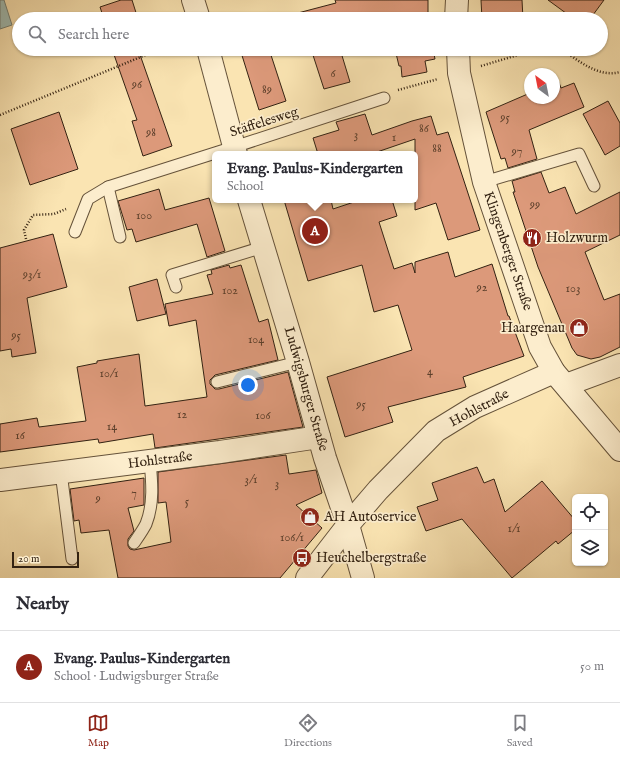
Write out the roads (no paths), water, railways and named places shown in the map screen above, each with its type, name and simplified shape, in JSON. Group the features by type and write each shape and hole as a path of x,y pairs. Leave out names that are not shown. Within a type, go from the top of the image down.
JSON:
{"street":[{"path":"193,0 197,12"},
{"path":"456,12 457,0"},
{"path":"210,56 235,151"},
{"name":"Klingenberger Straße","path":"459,56 460,73 484,182 540,347 560,378 620,450"},
{"name":"Ludwigsburger Straße","path":"250,203 319,437 348,525 363,578"},
{"name":"Hohlstraße","path":"348,525 378,490 436,431 475,407 560,378 620,365"},
{"name":"Hohlstraße","path":"0,480 150,461 319,437"},
{"path":"307,578 348,525"}],"lane":[{"name":"Stäffelesweg","path":"235,151 384,98"},
{"path":"484,182 578,154 594,186"},
{"name":"Stäffelesweg","path":"75,232 88,200 108,186 212,157"},
{"path":"108,186 120,237"},
{"path":"176,287 172,275 263,247"},
{"path":"216,382 298,362"},
{"path":"134,543 146,524 152,502 150,461"},
{"path":"61,472 72,559"}],"water":[{"path":"0,0 4,0 12,25 0,29"}],"place":[{"name":"Evang. Paulus-Kindergarten","path":"315,231"},
{"name":"Holzwurm","path":"532,238"},
{"name":"Haargenau","path":"579,328"},
{"name":"AH Autoservice","path":"310,517"},
{"name":"Heuchelbergstraße","path":"302,558"}]}
